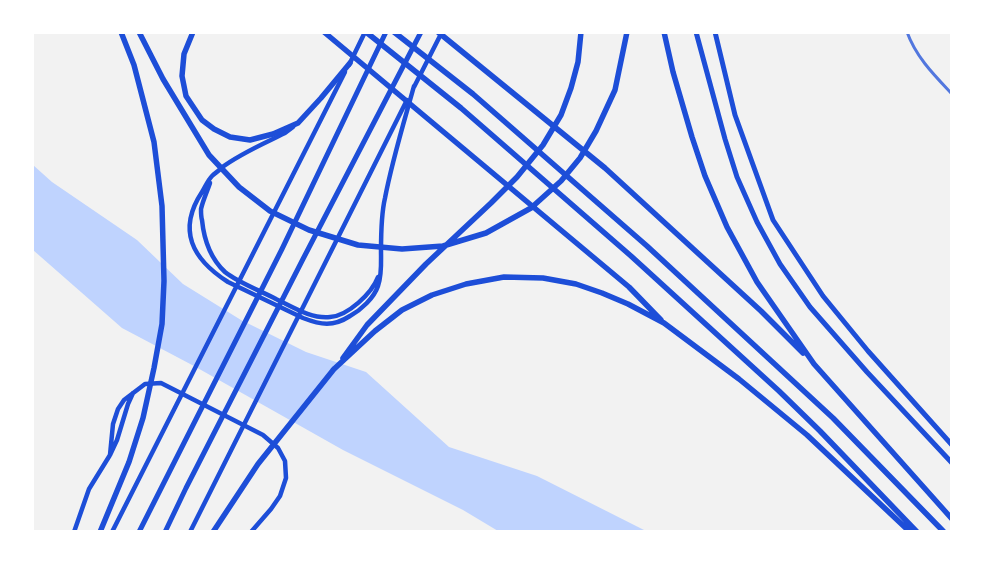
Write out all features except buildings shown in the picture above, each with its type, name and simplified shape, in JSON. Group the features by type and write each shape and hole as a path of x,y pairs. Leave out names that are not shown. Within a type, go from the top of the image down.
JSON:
{"highway":[{"path":"100,532 129,462 143,418 162,324 164,281 162,206 154,142 134,65 121,32"},
{"path":"139,32 163,78 209,155 239,187 270,211 309,230 358,245 402,249 443,246 486,233 531,208 561,181 580,158 615,90 627,32"},
{"path":"193,32 184,54 182,76 186,96 202,120 214,130 230,137 250,140 273,134 298,123 350,63"},
{"path":"324,32 630,287 664,323"},
{"path":"366,32 462,108 616,243 780,391 917,532"},
{"path":"394,32 473,94 647,246 833,418 944,532"},
{"path":"438,32 605,168 761,311 814,364 952,519"},
{"path":"213,532 239,492 281,435 367,324 426,264 510,184 543,145 561,115 571,88 578,62 581,32"},
{"path":"664,32 673,72 692,137 705,176 726,227 758,282 814,364"},
{"path":"333,370 375,331 402,310 432,295 466,284 504,278 543,278 576,284 628,304 664,323 739,379 807,435 910,532"}],"main road":[{"path":"112,532 366,32"},
{"path":"139,532 282,249 386,32"},
{"path":"165,532 303,259 421,32"},
{"path":"190,532 442,32"},
{"path":"715,32 735,115 774,220 824,296 868,351 952,445"},
{"path":"697,34 737,177 757,222 780,264 816,314 952,464"},
{"path":"298,123 285,133 232,160 213,175 198,198 191,213 189,226 194,248 200,258 216,275 316,323 329,324 341,322 353,315 365,304 379,285 384,198 414,86"},
{"path":"213,175 201,211 203,232 208,247 226,273 304,312 318,317 332,318 347,312 365,297 376,281 381,269"},
{"path":"110,455 118,409 124,400 145,384 161,383 263,436 278,448 284,461 286,478 280,496 251,532"},
{"path":"74,532 89,489 118,440 128,404 134,391"}],"street":[{"path":"907,32 926,67 952,94"}],"water":[{"path":"33,165 52,182 137,240 183,284 241,320 306,352 366,372 449,447 537,476 646,531 498,531 463,510 343,450 194,366 122,328 33,250"}]}
